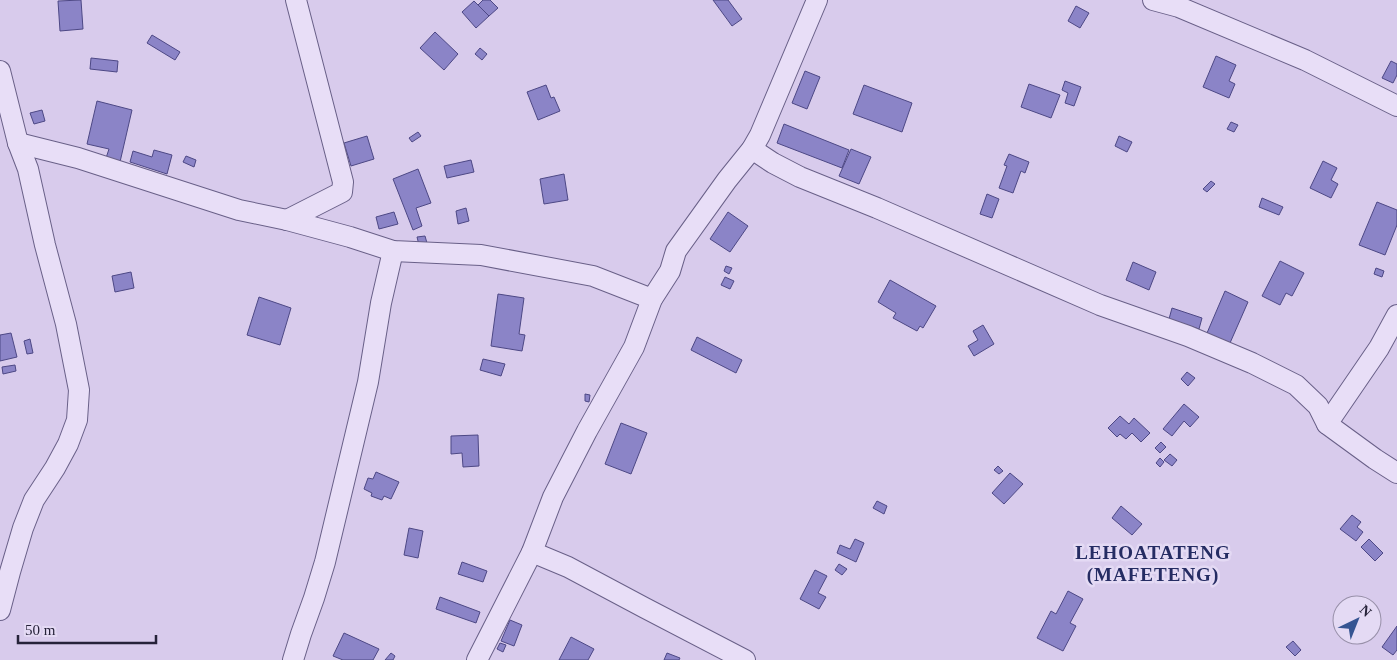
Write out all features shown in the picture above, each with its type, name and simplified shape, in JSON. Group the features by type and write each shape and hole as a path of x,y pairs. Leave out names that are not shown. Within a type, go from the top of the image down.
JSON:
{"street":[{"path":"287,220 342,192 343,182 296,0"},
{"path":"477,660 532,552 553,497 634,347 652,298 670,271 676,251 727,180 752,149 760,135 817,0"},
{"path":"1153,0 1179,7 1305,60 1397,106"},
{"path":"0,71 18,142 28,169 45,245 66,324 79,390 77,420 68,444 34,500 15,554 0,610"},
{"path":"18,142 78,158 239,210 287,220 393,251 481,255 500,258 594,276 652,298"},
{"path":"752,149 773,163 800,177 877,208 1100,305 1188,336 1252,363 1296,385 1318,406 1327,424 1397,473"},
{"path":"293,660 325,562 368,382 381,302 393,251"},
{"path":"1327,424 1379,348 1397,315"},
{"path":"532,552 568,567 745,660"}],"building":[{"path":"81,0 83,29 60,31 58,1"},
{"path":"483,0 490,0 498,8 489,16 478,5"},
{"path":"713,0 728,0 742,19 732,26"},
{"path":"474,1 489,16 476,28 462,12"},
{"path":"1076,6 1089,13 1080,28 1068,21"},
{"path":"435,32 458,54 444,70 420,48"},
{"path":"152,35 180,52 175,60 147,43"},
{"path":"480,48 487,54 482,60 475,54"},
{"path":"1216,56 1236,65 1229,81 1235,84 1229,98 1203,87"},
{"path":"91,58 118,61 117,72 90,69"},
{"path":"1391,61 1397,64 1397,75 1393,83 1382,78"},
{"path":"805,71 820,77 807,109 792,103"},
{"path":"1065,81 1081,87 1074,106 1065,103 1068,93 1062,90"},
{"path":"1029,84 1060,95 1051,118 1021,107"},
{"path":"546,85 551,98 554,97 560,111 538,120 527,92"},
{"path":"864,85 912,103 902,132 853,114"},
{"path":"97,101 132,110 120,162 106,158 109,149 87,144"},
{"path":"42,110 45,121 34,124 30,113"},
{"path":"1231,122 1238,125 1234,132 1227,129"},
{"path":"784,124 849,150 842,168 777,143"},
{"path":"418,132 421,136 412,142 409,138"},
{"path":"367,136 374,159 351,166 344,143"},
{"path":"1119,136 1132,142 1127,152 1115,146"},
{"path":"851,149 871,157 859,184 839,176"},
{"path":"154,150 172,155 167,174 130,162 133,151 152,157"},
{"path":"1009,154 1029,162 1025,173 1021,171 1013,193 999,188 1007,166 1004,165"},
{"path":"186,156 196,160 194,167 183,162"},
{"path":"471,160 474,172 447,178 444,166"},
{"path":"1323,161 1337,168 1331,180 1338,184 1331,198 1310,188"},
{"path":"418,169 431,203 416,208 422,226 413,230 393,179"},
{"path":"564,174 568,200 544,204 540,179"},
{"path":"1211,181 1215,184 1207,192 1203,189"},
{"path":"987,194 999,199 992,218 980,214"},
{"path":"1262,198 1283,207 1279,215 1259,207"},
{"path":"1377,202 1397,210 1397,225 1385,255 1359,245"},
{"path":"466,208 469,221 458,224 456,211"},
{"path":"394,212 398,224 379,229 376,217"},
{"path":"728,212 748,226 730,252 710,239"},
{"path":"425,236 427,243 419,245 417,237"},
{"path":"1280,261 1304,273 1292,296 1286,293 1280,305 1262,296"},
{"path":"1133,262 1156,272 1149,290 1126,280"},
{"path":"726,266 732,268 729,274 724,271"},
{"path":"1376,268 1384,271 1382,277 1374,274"},
{"path":"131,272 134,288 115,292 112,276"},
{"path":"725,277 734,281 730,289 721,285"},
{"path":"890,280 936,306 923,328 920,326 917,331 893,318 896,313 878,302"},
{"path":"1225,291 1248,302 1230,343 1207,333"},
{"path":"498,294 524,298 519,334 525,335 522,351 491,346"},
{"path":"259,297 291,308 280,345 247,335"},
{"path":"1172,308 1202,318 1199,329 1169,319"},
{"path":"983,325 994,344 974,356 968,346 978,340 973,331"},
{"path":"11,333 17,357 0,361 0,335"},
{"path":"697,337 742,360 736,373 691,350"},
{"path":"30,339 33,353 27,354 24,341"},
{"path":"483,359 505,364 501,376 480,370"},
{"path":"15,365 16,371 3,374 2,367"},
{"path":"1187,372 1195,378 1188,386 1181,379"},
{"path":"585,394 590,395 589,402 585,401"},
{"path":"1184,404 1199,417 1190,427 1184,421 1172,436 1163,429"},
{"path":"1120,416 1129,424 1134,418 1150,433 1141,442 1132,433 1126,439 1120,434 1117,437 1108,428"},
{"path":"621,423 647,433 631,474 605,464"},
{"path":"478,435 479,466 463,467 462,453 451,454 451,436"},
{"path":"1161,442 1166,447 1160,453 1155,448"},
{"path":"1170,454 1177,460 1172,466 1164,460"},
{"path":"1160,458 1164,462 1160,467 1156,463"},
{"path":"998,466 1003,471 999,474 994,470"},
{"path":"376,472 399,482 391,499 384,496 382,500 371,496 372,493 364,489 368,478 373,479"},
{"path":"1010,473 1023,484 1004,504 992,493"},
{"path":"877,501 887,506 884,514 873,508"},
{"path":"1121,506 1142,524 1132,535 1112,518"},
{"path":"1352,515 1361,522 1357,527 1363,532 1356,541 1340,529"},
{"path":"409,528 423,531 418,558 404,555"},
{"path":"855,539 864,543 856,562 837,553 840,545 850,549"},
{"path":"1369,539 1383,553 1375,561 1361,547"},
{"path":"462,562 487,571 483,582 458,574"},
{"path":"839,564 847,569 842,575 835,570"},
{"path":"815,570 827,576 818,593 826,597 819,609 800,599"},
{"path":"1068,591 1083,599 1070,623 1076,626 1063,651 1037,638 1051,611 1056,614"},
{"path":"440,597 480,612 476,623 436,609"},
{"path":"510,620 522,625 514,646 501,641"},
{"path":"1397,626 1397,650 1393,655 1382,647"},
{"path":"344,633 379,649 373,660 343,660 333,656"},
{"path":"571,637 594,649 588,660 559,660"},
{"path":"1293,641 1301,650 1295,656 1286,647"},
{"path":"500,643 506,645 503,652 497,649"},
{"path":"391,653 395,656 393,660 385,660"},
{"path":"667,653 680,658 679,660 664,660"}],"district":[{"name":"LEHOATATENG (MAFETENG)","path":"1153,563"}]}
